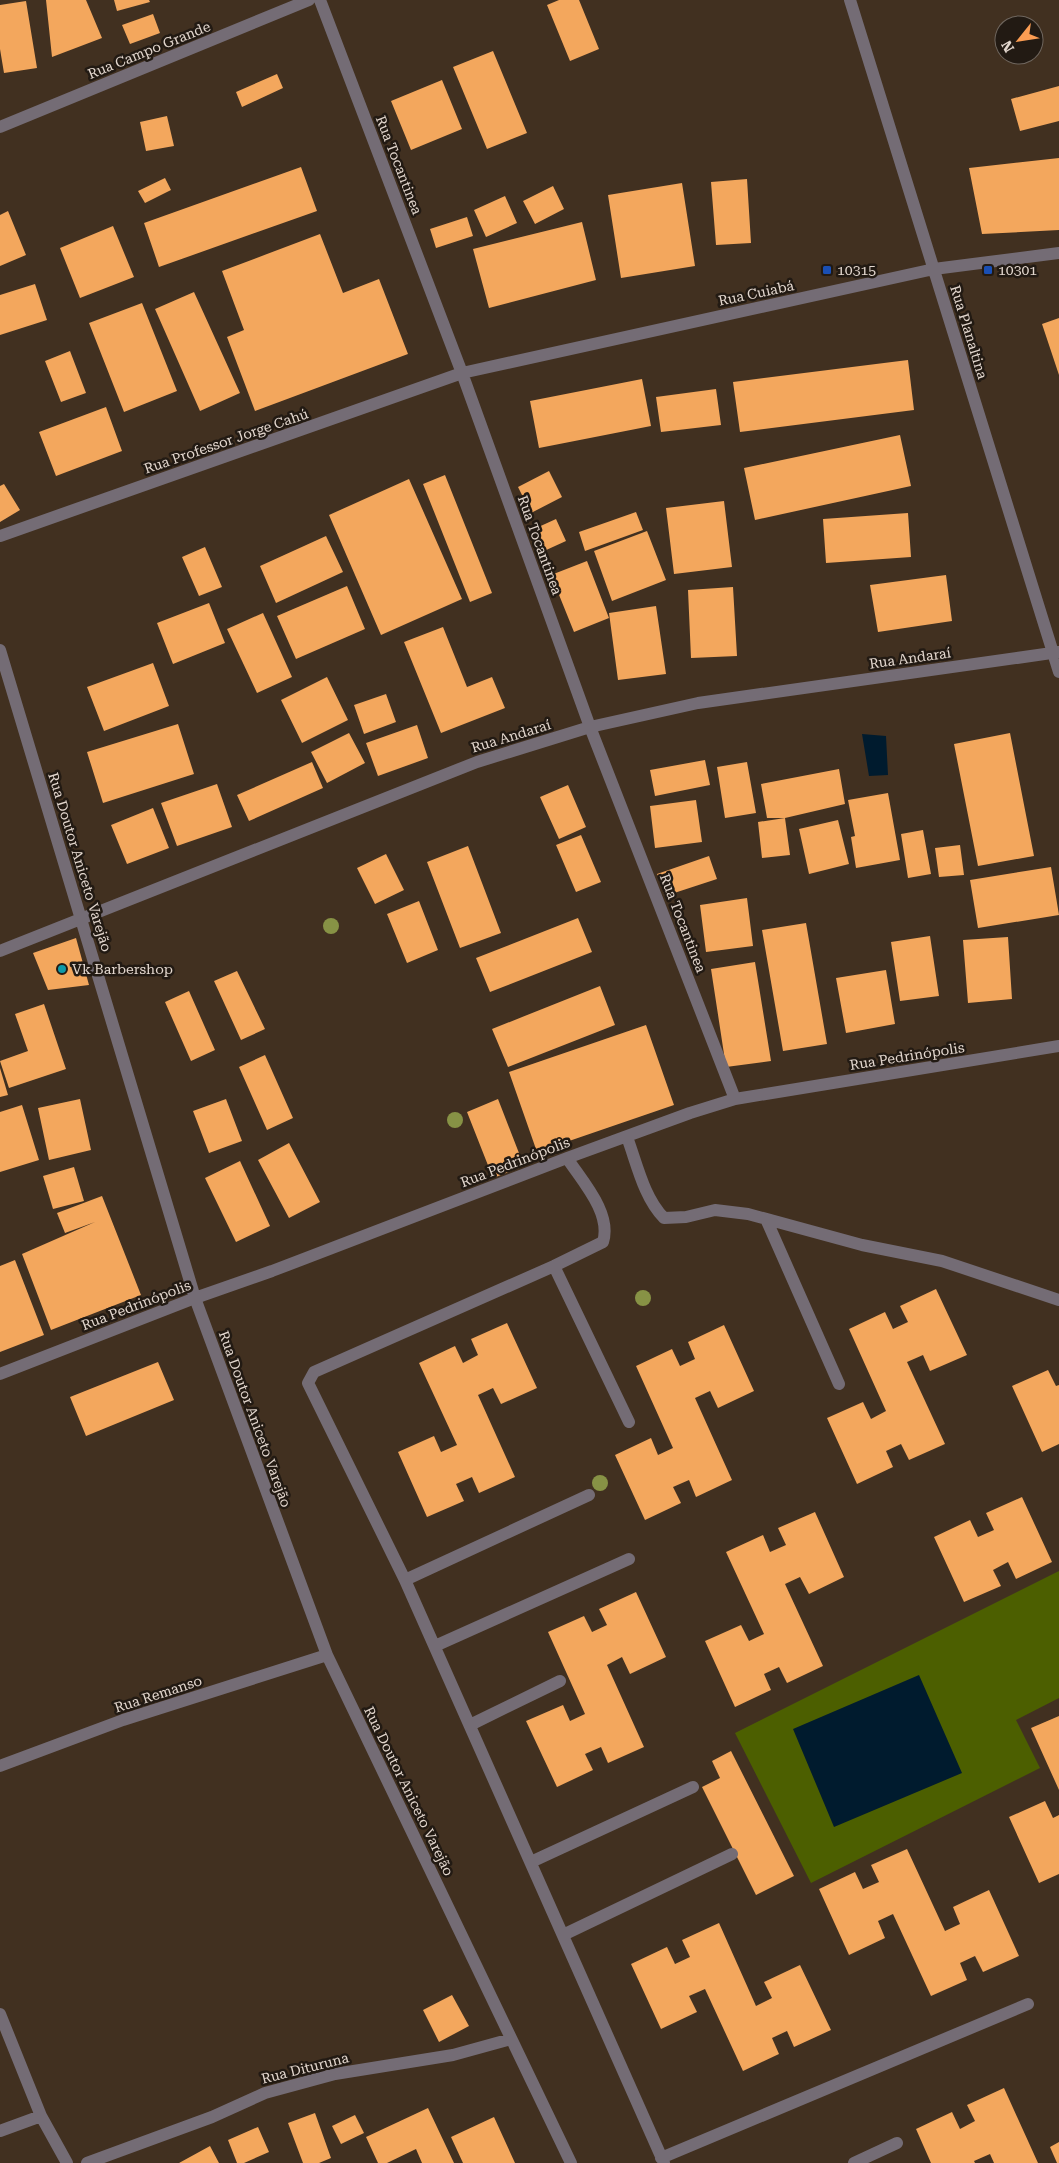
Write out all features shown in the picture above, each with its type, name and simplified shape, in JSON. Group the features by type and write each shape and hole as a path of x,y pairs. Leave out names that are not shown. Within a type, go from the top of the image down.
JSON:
{"street":[{"name":"Rua Campo Grande","path":"0,127 309,0"},
{"name":"Rua Tocantinea","path":"320,0 462,373 590,727 735,1099"},
{"name":"Rua Planaltina","path":"850,0 1056,652 1059,672"},
{"name":"Rua Cuiabá","path":"462,373 934,269 1059,253"},
{"name":"Rua Professor Jorge Cahú","path":"0,536 462,373"},
{"name":"Rua Doutor Aniceto Varejão","path":"0,650 194,1298 327,1655 571,2163"},
{"name":"Rua Andaraí","path":"0,951 477,762 590,727 698,703 1056,652"},
{"name":"Rua Pedrinópolis","path":"0,1374 194,1298 272,1271 567,1158 690,1113 735,1099 1059,1046"},
{"path":"627,1137 647,1193 656,1210 664,1218 715,1210 748,1214 862,1245 942,1260 1059,1300"},
{"path":"567,1158 596,1202 605,1233 603,1242 554,1266 314,1372 308,1383 406,1580 663,2160 1028,2004"},
{"path":"766,1219 839,1384"},
{"path":"554,1266 629,1422"},
{"path":"406,1580 589,1496"},
{"path":"435,1646 630,1559"},
{"name":"Rua Remanso","path":"0,1766 123,1720 327,1655"},
{"path":"470,1725 560,1681"},
{"path":"531,1862 693,1787"},
{"path":"563,1935 732,1854"},
{"path":"0,2014 41,2116 67,2163"},
{"name":"Rua Dituruna","path":"87,2163 212,2117 265,2093 335,2074 453,2055 511,2039"},
{"path":"0,2130 41,2116"},
{"path":"854,2163 897,2143"}],"green space":[{"path":"1059,1571 1059,1698 1016,1720 1040,1768 811,1883 735,1733"}],"water":[{"path":"862,734 886,736 888,775 869,776"},
{"path":"919,1675 962,1773 834,1827 793,1729"}],"building":[{"path":"46,0 86,0 102,38 52,57"},
{"path":"114,0 149,0 150,2 117,11"},
{"path":"559,0 579,0 599,49 570,61 547,5"},
{"path":"26,1 37,68 4,73 0,49 0,5"},
{"path":"153,14 160,33 130,44 122,25"},
{"path":"493,51 527,133 487,149 453,67"},
{"path":"277,74 283,88 242,107 236,92"},
{"path":"442,80 462,129 411,150 391,101"},
{"path":"1059,86 1059,121 1020,131 1011,99"},
{"path":"167,116 174,146 146,151 140,122"},
{"path":"1059,158 1059,230 982,234 969,168"},
{"path":"301,167 317,211 159,267 144,223"},
{"path":"165,178 171,190 145,203 138,191"},
{"path":"747,179 751,243 716,245 711,182"},
{"path":"682,183 695,266 621,278 608,195"},
{"path":"553,186 564,209 535,224 523,201"},
{"path":"505,196 517,223 486,237 474,210"},
{"path":"8,211 26,255 0,266 0,215"},
{"path":"467,217 473,236 436,248 430,229"},
{"path":"582,222 596,280 489,308 473,249"},
{"path":"113,226 134,277 80,298 60,248"},
{"path":"320,234 343,293 379,279 408,354 255,411 227,337 244,330 222,271"},
{"path":"35,284 47,320 0,335 0,295"},
{"path":"194,292 240,393 200,411 155,309"},
{"path":"142,303 177,391 124,412 89,323"},
{"path":"1059,318 1059,375 1042,324"},
{"path":"70,351 86,393 61,402 45,361"},
{"path":"908,360 914,410 740,432 733,382"},
{"path":"642,379 651,426 539,448 530,401"},
{"path":"716,389 721,425 661,432 656,397"},
{"path":"106,407 122,451 56,476 39,432"},
{"path":"900,435 911,486 755,520 744,468"},
{"path":"549,471 562,497 531,513 518,487"},
{"path":"445,475 492,593 470,602 423,484"},
{"path":"409,479 462,599 381,635 329,515"},
{"path":"4,484 20,510 0,522 0,486"},
{"path":"724,501 732,567 674,574 666,508"},
{"path":"636,512 643,530 585,551 579,532"},
{"path":"908,513 911,557 826,563 823,519"},
{"path":"556,519 566,541 544,551 534,529"},
{"path":"647,531 666,580 612,601 594,551"},
{"path":"326,536 343,572 276,603 260,566"},
{"path":"205,547 222,587 199,596 182,557"},
{"path":"587,561 609,618 574,632 551,575"},
{"path":"946,575 952,621 878,632 870,585"},
{"path":"347,586 365,629 296,659 277,616"},
{"path":"733,587 737,656 691,658 688,590"},
{"path":"209,603 225,643 173,664 157,623"},
{"path":"656,606 666,674 618,680 609,613"},
{"path":"263,613 292,677 257,693 227,629"},
{"path":"443,627 467,687 492,677 505,708 441,733 404,642"},
{"path":"153,663 169,706 104,731 87,687"},
{"path":"327,677 348,720 302,743 281,700"},
{"path":"386,694 396,722 364,734 354,705"},
{"path":"178,724 194,774 103,803 87,752"},
{"path":"417,725 428,758 378,776 366,743"},
{"path":"349,733 365,763 327,783 311,752"},
{"path":"1010,733 1034,856 978,866 954,744"},
{"path":"705,760 710,785 655,796 650,770"},
{"path":"312,762 323,788 249,821 237,795"},
{"path":"747,762 756,813 725,818 717,767"},
{"path":"839,769 845,804 785,818 767,818 761,784"},
{"path":"217,784 232,827 177,846 161,803"},
{"path":"568,785 586,827 559,839 540,797"},
{"path":"888,793 900,860 856,868 851,837 855,836 848,800"},
{"path":"696,800 702,842 655,848 650,806"},
{"path":"153,808 169,848 127,864 111,825"},
{"path":"785,818 790,855 762,858 758,822"},
{"path":"838,820 849,864 809,874 799,829"},
{"path":"923,830 931,874 908,878 901,834"},
{"path":"581,835 601,882 576,892 556,845"},
{"path":"960,845 964,875 939,877 935,848"},
{"path":"468,846 501,933 460,948 427,862"},
{"path":"386,854 404,890 375,904 357,868"},
{"path":"709,856 717,879 665,896 657,874"},
{"path":"1051,867 1059,915 978,928 970,880"},
{"path":"747,898 753,946 706,952 700,905"},
{"path":"419,901 438,950 407,963 387,914"},
{"path":"578,918 592,952 490,992 476,958"},
{"path":"806,923 827,1044 783,1051 762,930"},
{"path":"930,936 939,996 900,1001 891,942"},
{"path":"1008,937 1012,999 968,1003 963,940"},
{"name":"Vk Barbershop","path":"76,938 89,985 48,990 33,953"},
{"path":"755,962 771,1061 726,1067 711,969"},
{"path":"886,970 895,1024 846,1033 836,978"},
{"path":"237,971 265,1029 241,1040 214,981"},
{"path":"600,986 615,1025 508,1067 492,1029"},
{"path":"189,991 215,1050 191,1061 165,1002"},
{"path":"44,1004 66,1069 9,1088 0,1061 28,1051 15,1014"},
{"path":"646,1025 674,1105 537,1152 509,1072"},
{"path":"265,1055 293,1118 267,1130 239,1067"},
{"path":"0,1068 8,1095 0,1097"},
{"path":"80,1099 91,1150 49,1160 38,1108"},
{"path":"226,1099 242,1141 209,1153 193,1111"},
{"path":"498,1099 524,1166 493,1178 467,1112"},
{"path":"22,1105 39,1160 0,1172 0,1112"},
{"path":"289,1143 320,1202 289,1218 258,1160"},
{"path":"240,1161 270,1226 236,1242 205,1178"},
{"path":"74,1167 84,1201 53,1209 43,1176"},
{"path":"102,1196 141,1295 51,1330 22,1254 95,1222 65,1233 57,1213"},
{"path":"15,1260 44,1335 0,1352 0,1266"},
{"path":"936,1289 967,1355 930,1371 923,1355 907,1362 945,1444 909,1460 901,1444 886,1451 893,1467 857,1484 827,1418 863,1402 871,1419 886,1411 849,1329 885,1312 893,1329 908,1322 900,1306"},
{"path":"507,1323 537,1388 501,1404 493,1388 478,1395 515,1477 479,1493 472,1477 456,1484 464,1501 427,1517 398,1452 434,1436 441,1452 457,1445 419,1363 455,1346 463,1363 478,1355 471,1339"},
{"path":"724,1325 754,1391 718,1408 710,1391 695,1398 732,1480 696,1497 689,1480 673,1487 681,1503 645,1520 615,1455 651,1438 658,1455 673,1448 636,1366 672,1349 680,1366 695,1359 688,1342"},
{"path":"158,1362 174,1400 86,1436 70,1397"},
{"path":"1048,1370 1056,1386 1059,1385 1059,1444 1042,1452 1012,1386"},
{"path":"1022,1497 1052,1562 1016,1579 1008,1562 993,1570 1001,1586 964,1602 934,1537 970,1520 978,1537 994,1530 986,1513"},
{"path":"815,1512 844,1577 809,1594 800,1577 785,1584 823,1666 787,1683 779,1667 764,1674 771,1690 735,1707 705,1641 741,1625 749,1641 764,1634 726,1552 763,1535 770,1552 786,1545 778,1528"},
{"path":"636,1592 666,1657 630,1674 622,1657 607,1665 644,1747 608,1763 601,1747 585,1754 593,1770 557,1787 526,1721 563,1705 570,1721 585,1714 548,1632 584,1616 592,1632 607,1625 599,1609"},
{"path":"1059,1716 1059,1790 1031,1728"},
{"path":"731,1751 794,1876 756,1895 702,1787 720,1778 712,1761"},
{"path":"1045,1801 1053,1818 1059,1815 1059,1874 1039,1883 1009,1817"},
{"path":"907,1849 945,1931 960,1924 953,1907 989,1890 1019,1956 983,1972 975,1956 960,1963 967,1980 931,1996 893,1914 878,1921 885,1938 849,1955 819,1889 855,1872 863,1889 879,1882 871,1865"},
{"path":"719,1923 756,2006 772,1998 764,1982 800,1965 831,2030 794,2047 787,2031 772,2038 779,2054 743,2071 705,1989 689,1996 697,2012 661,2029 631,1964 667,1947 675,1964 690,1957 682,1940"},
{"path":"452,1995 469,2026 439,2042 423,2010"},
{"path":"1004,2088 1038,2163 994,2163 990,2154 974,2161 975,2163 931,2163 916,2129 952,2112 960,2129 975,2121 967,2105"},
{"path":"428,2108 454,2163 422,2163 416,2149 387,2163 378,2163 366,2137"},
{"path":"315,2113 331,2158 319,2163 303,2163 288,2123"},
{"path":"355,2115 364,2133 341,2144 332,2126"},
{"path":"494,2117 515,2163 463,2163 451,2137"},
{"path":"258,2127 269,2152 244,2163 237,2163 228,2140"},
{"path":"1059,2142 1059,2163 1057,2163 1050,2147"},
{"path":"210,2146 219,2163 179,2163"}],"place":[{"name":"10315","path":"827,270"},
{"name":"10301","path":"988,270"},
{"name":"Vk Barbershop","path":"62,969"}]}
